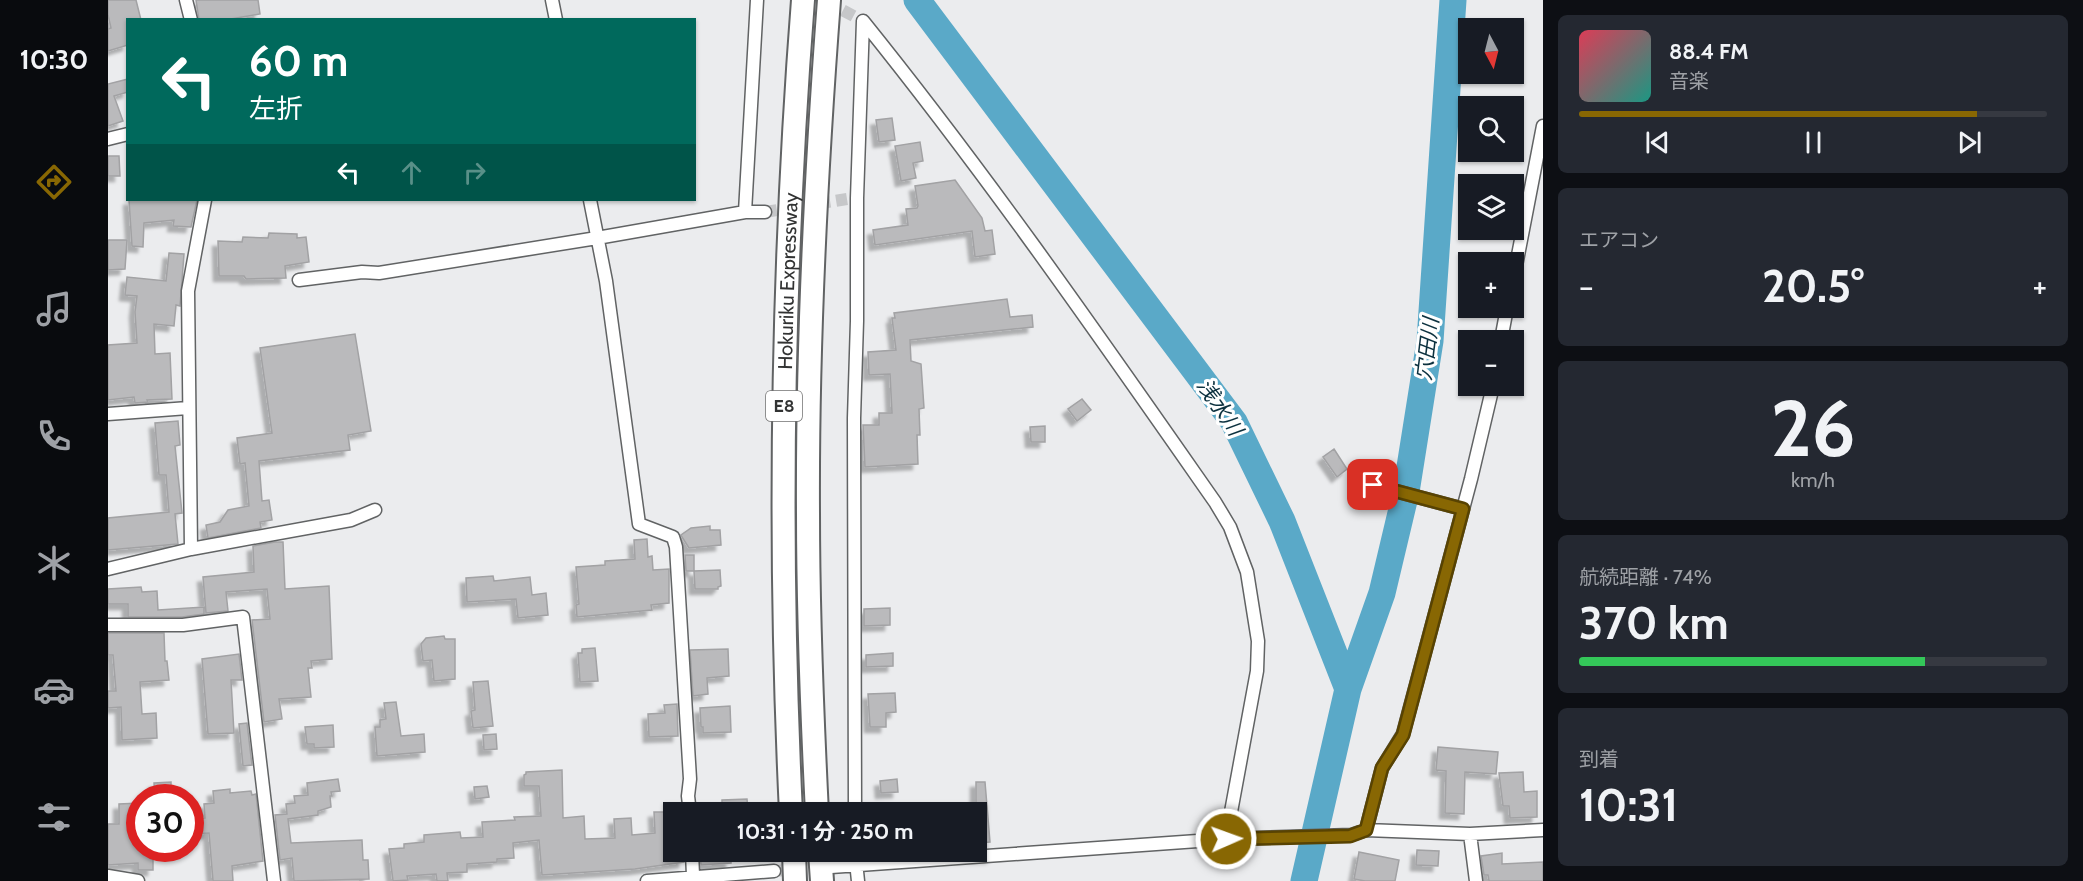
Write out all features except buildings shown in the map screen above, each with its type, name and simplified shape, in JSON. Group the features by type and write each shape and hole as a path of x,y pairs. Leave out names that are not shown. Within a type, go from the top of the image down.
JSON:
{"highway":[{"name":"Hokuriku Expressway","path":"791,802 783,613 783,407 790,186 803,0"},
{"name":"Hokuriku Expressway","path":"817,802 809,615 809,403 816,191 828,0"},
{"path":"794,862 795,881"}],"street":[{"path":"186,0 190,18"},
{"path":"552,0 556,18"},
{"path":"745,212 757,0"},
{"path":"855,802 854,418 857,321 852,199 863,21 929,103 1034,244 1230,526 1247,572 1258,641 1257,671 1226,839"},
{"path":"1519,252 1543,126"},
{"path":"108,139 126,135"},
{"path":"191,549 188,291 205,201"},
{"path":"590,201 606,281 639,524 673,537 676,547 690,779 689,802"},
{"path":"299,280 362,272 379,273 745,212 765,212"},
{"path":"1366,830 1382,768 1403,735 1490,396"},
{"path":"108,414 188,408"},
{"path":"1373,485 1460,508"},
{"path":"108,569 191,549 351,520 375,510"},
{"path":"108,625 183,625 243,617 274,881"},
{"path":"987,851 1226,839 1350,836 1366,830 1470,834 1543,830"},
{"path":"1470,834 1476,881"},
{"path":"692,862 693,876"},
{"path":"824,866 840,862"},
{"path":"856,862 858,881"},
{"path":"647,881 774,871"},
{"path":"108,876 138,881"}],"waterway":[{"name":"浅水川","path":"917,0 1234,422 1282,521 1348,689"},
{"name":"穴田川","path":"1304,881 1348,689 1382,593 1406,492 1430,341 1453,0"}],"tunnel":[{"path":"827,2 863,21"},
{"path":"765,212 847,199"},
{"path":"774,871 827,867"}],"route":[{"path":"1226,839 1350,836 1366,830 1382,768 1403,735 1463,509 1373,485"}]}
